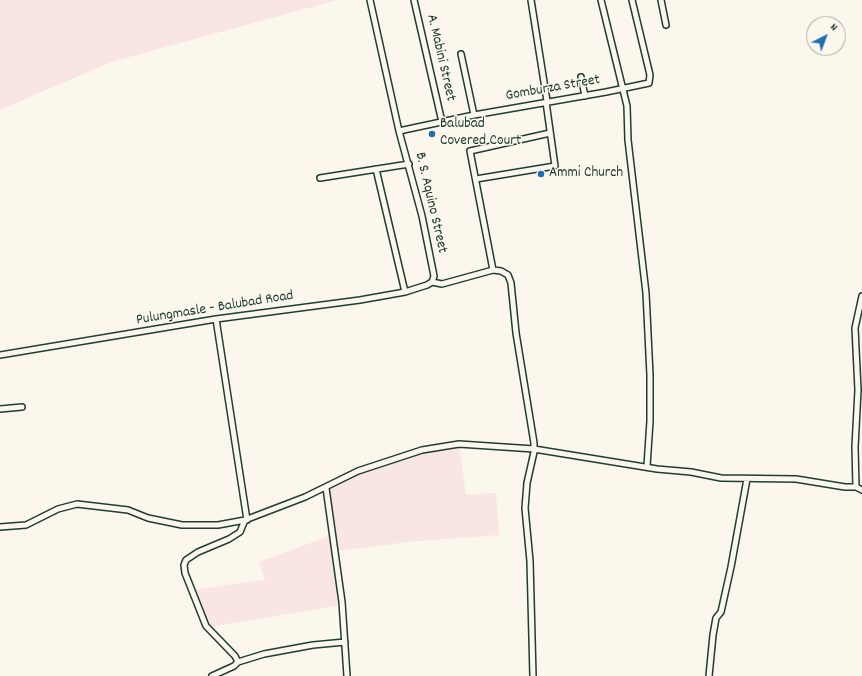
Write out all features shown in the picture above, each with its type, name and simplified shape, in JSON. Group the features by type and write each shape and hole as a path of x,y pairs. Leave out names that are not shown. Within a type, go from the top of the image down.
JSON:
{"street":[{"name":"B. S. Aquino Street","path":"370,0 399,131 409,164 434,276 432,282"},
{"name":"A. Mabini Street","path":"414,0 442,122"},
{"path":"476,180 555,166 531,0"},
{"name":"Gomburza Street","path":"399,131 474,115 585,96 622,88 601,0"},
{"path":"632,0 650,75 649,83 622,88 627,106 628,140 646,293 650,382 650,421 647,466"},
{"path":"661,0 666,25"},
{"path":"461,54 474,115"},
{"path":"581,77 585,96"},
{"path":"532,676 530,561 525,508 527,483 534,449 515,326 511,283 508,275 501,271 493,270 470,151 550,133"},
{"path":"320,178 409,164"},
{"path":"376,169 405,292"},
{"name":"Pulungmasle - Balubad Road","path":"0,355 216,319 360,300 405,292 432,282 442,284 493,270"},
{"path":"856,487 855,447 858,390 855,328 862,296"},
{"path":"216,319 246,520 240,532 223,542 198,552 186,560 184,565 185,573 206,626 235,656 238,662"},
{"path":"0,409 22,407"},
{"path":"0,526 26,525 58,509 77,504 128,510 148,518 182,526 218,525 246,520 326,488 358,471 404,455 442,446 459,444 534,449 647,466 657,469 691,472 721,478 796,479 845,487 856,487 862,490"},
{"path":"709,676 712,635 716,618 720,612 731,567 746,478"},
{"path":"326,488 338,567 347,676"},
{"path":"212,676 234,666 238,662 275,652 326,643 345,642"}],"shaded area":[{"path":"0,0 337,0 111,62 0,110"},
{"path":"459,444 466,495 496,493 499,535 417,541 337,551 328,486 422,450"},
{"path":"332,535 341,605 209,627 193,590 265,580 259,562"}],"place":[{"name":"Balubad Covered Court","path":"432,134"},
{"name":"Ammi Church","path":"541,174"}]}
